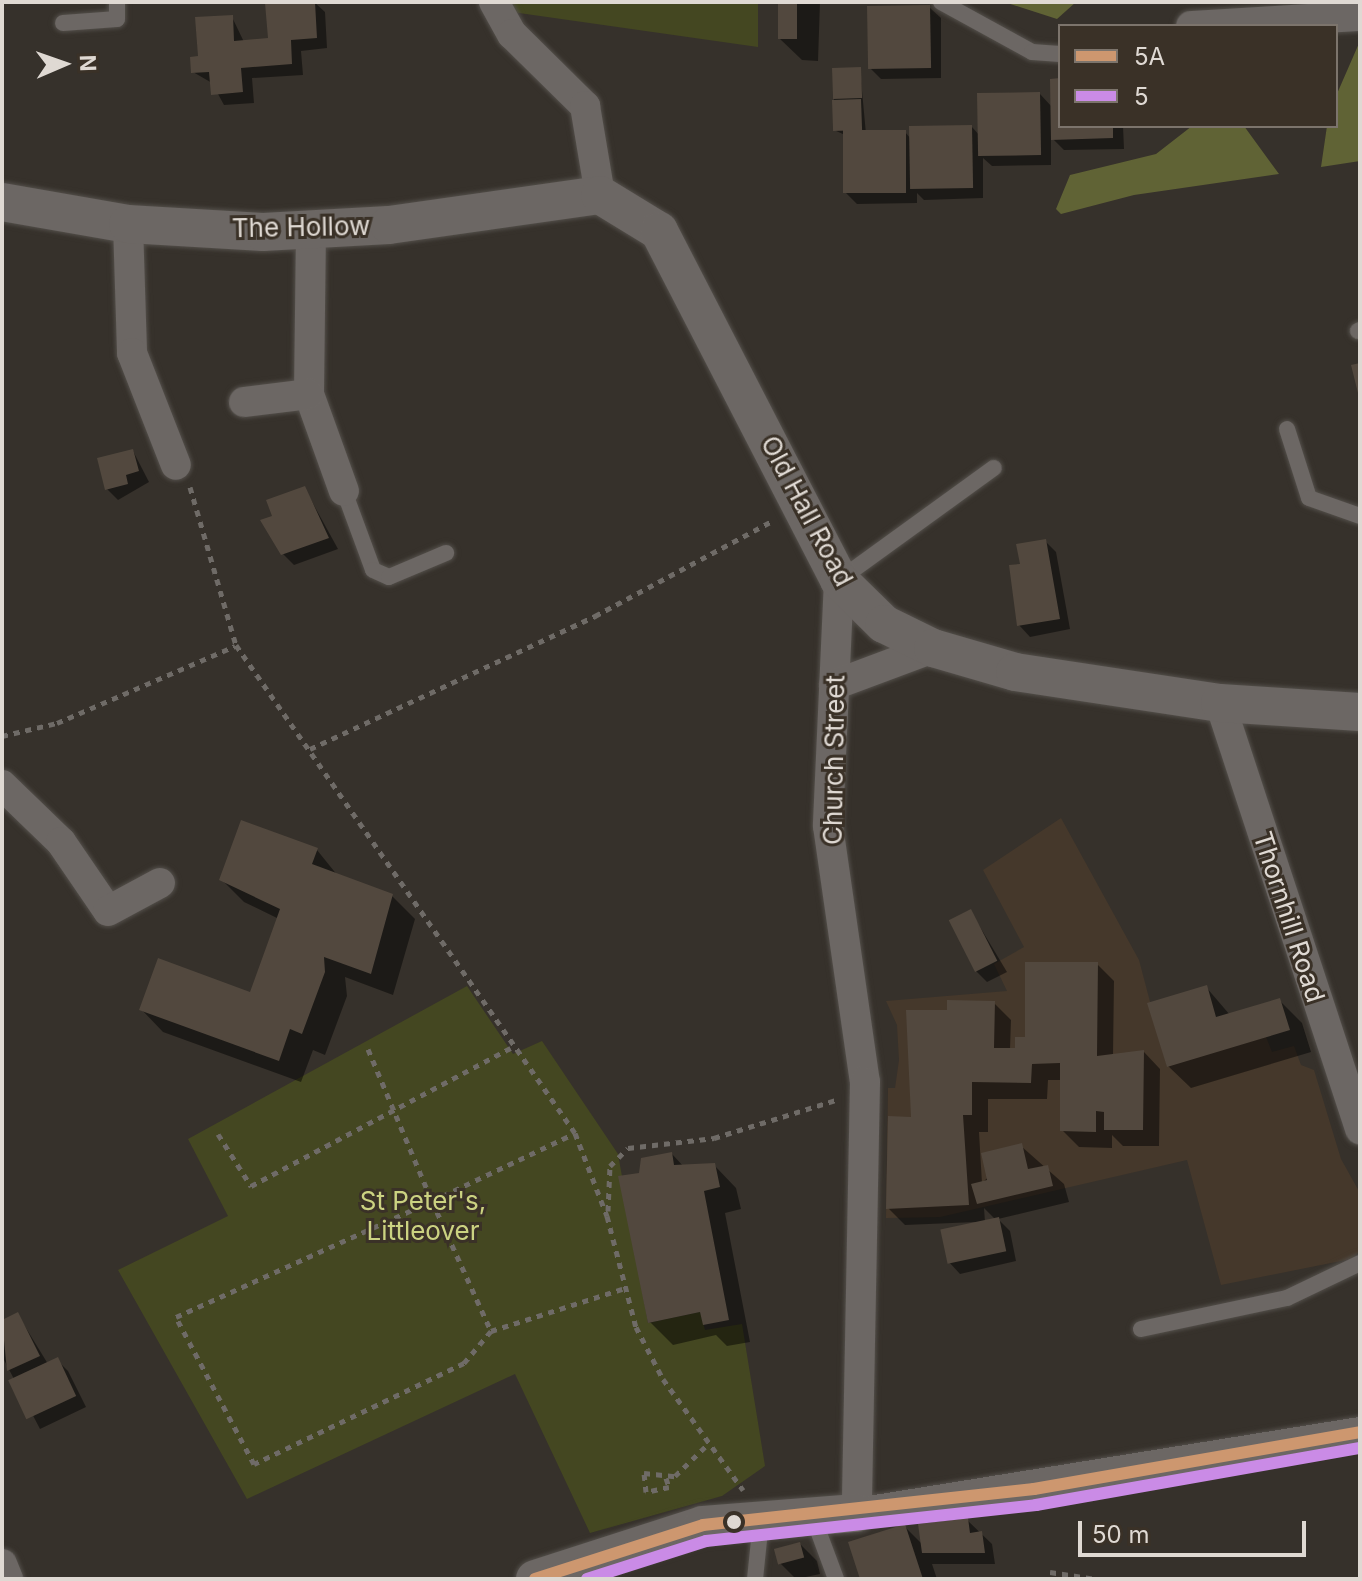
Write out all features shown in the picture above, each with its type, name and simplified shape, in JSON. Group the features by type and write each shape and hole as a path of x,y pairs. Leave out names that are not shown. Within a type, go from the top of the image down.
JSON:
{"street":[{"path":"494,2 512,34 585,106 600,195"},
{"path":"1225,24 1360,16"},
{"name":"The Hollow","path":"2,202 128,224 311,229 600,195"},
{"name":"Old Hall Road","path":"600,195 659,231 839,580 884,624 933,648 1015,672 1220,703 1360,712"},
{"path":"128,224 132,353 176,465"},
{"path":"311,229 309,394 344,491"},
{"path":"244,402 309,394"},
{"name":"Church Street","path":"839,580 828,826 864,1091 857,1513"},
{"path":"834,685 933,648"},
{"name":"Thornhill Road","path":"1220,703 1360,1130"},
{"path":"2,785 61,842 108,911 160,883"},
{"path":"535,1579 703,1525 761,1517 857,1513 1360,1432"},
{"path":"2,1564 8,1579"}],"lane":[{"path":"63,23 117,19 117,2"},
{"path":"941,2 1032,52 1058,54"},
{"path":"1287,429 1309,498 1360,516"},
{"path":"839,580 994,468"},
{"path":"344,491 373,570 389,577 446,553"},
{"path":"1141,1329 1287,1298 1360,1263"},
{"path":"813,1516 836,1579"},
{"path":"755,1579 761,1517"}],"path":[{"path":"176,465 188,479 236,645 310,749 511,1048 575,1133 607,1216 622,1289 663,1379 761,1517"},
{"path":"310,749 595,616 801,506"},
{"path":"2,736 57,723 236,645"},
{"path":"218,1134 251,1186 511,1048"},
{"path":"368,1049 491,1331"},
{"path":"607,1216 610,1166 628,1148 714,1138 864,1091"},
{"path":"575,1133 176,1317 254,1464 464,1363 491,1331 622,1289"},
{"path":"666,1478 708,1444"},
{"path":"661,1471 666,1478 669,1487 646,1492 644,1473 661,1471"},
{"path":"1050,1572 1095,1579"}],"shaded area":[{"path":"1061,818 1139,960 1167,1066 1266,1037 1272,1052 1294,1046 1301,1065 1314,1070 1341,1159 1360,1193 1360,1251 1351,1259 1221,1285 1187,1160 940,1217 886,1218 888,1088 895,1088 899,1060 897,1025 886,1001 1007,991 994,964 1024,947 983,870"}],"green space":[{"path":"506,2 758,2 758,47 512,12"},
{"path":"1004,2 1076,2 1057,19"},
{"path":"1360,41 1360,161 1321,167 1327,128 1338,128 1338,91"},
{"path":"1189,128 1245,128 1279,174 1134,195 1061,214 1056,209 1070,175 1156,154"},
{"name":"St Peter's, Littleover","path":"467,986 513,1054 542,1041 618,1154 648,1323 700,1312 705,1330 742,1324 765,1466 722,1496 590,1533 515,1374 247,1499 118,1270 228,1216 188,1139"}],"building":[{"path":"315,2 317,38 291,40 292,64 241,68 243,92 211,95 209,72 191,73 190,57 198,56 195,17 233,15 234,41 268,38 265,3"},
{"path":"778,2 797,2 797,39 778,39"},
{"path":"930,5 931,68 868,69 867,6"},
{"path":"861,67 862,98 833,99 832,68"},
{"path":"1058,78 1058,128 1113,128 1113,138 1051,140 1050,79"},
{"path":"1040,92 1041,155 978,156 977,93"},
{"path":"861,99 862,130 833,131 832,100"},
{"path":"972,125 973,188 910,189 909,126"},
{"path":"843,130 906,130 906,193 843,193"},
{"path":"1360,363 1360,396 1359,397 1351,365"},
{"path":"133,449 139,471 126,475 128,484 105,490 97,458"},
{"path":"305,486 329,538 281,555 260,520 272,516 266,500"},
{"path":"1046,539 1060,619 1017,626 1009,565 1020,564 1016,544"},
{"path":"241,820 318,848 312,864 393,894 371,974 324,957 325,972 302,1034 290,1029 279,1061 139,1010 158,958 250,992 280,909 219,880"},
{"path":"971,909 997,961 975,972 949,920"},
{"path":"1025,962 1098,962 1097,1056 1144,1050 1143,1130 1104,1130 1104,1112 1096,1111 1096,1132 1060,1131 1060,1063 1032,1064 1031,1083 972,1082 972,1115 963,1115 969,1205 886,1209 888,1116 911,1117 906,1010 947,1010 947,1000 995,1001 994,1048 1015,1048 1015,1037 1025,1037"},
{"path":"1207,985 1216,1017 1280,998 1290,1030 1167,1067 1147,1003"},
{"path":"1022,1143 1028,1169 1048,1165 1053,1186 977,1204 971,1184 987,1180 981,1153"},
{"path":"672,1152 674,1165 715,1163 720,1187 704,1191 729,1320 703,1325 700,1312 648,1323 618,1176 639,1173 641,1158"},
{"path":"999,1217 1006,1251 948,1264 940,1229"},
{"path":"18,1312 40,1356 7,1371 2,1320"},
{"path":"58,1357 76,1396 26,1419 8,1380"},
{"path":"968,1518 970,1533 982,1531 985,1553 922,1553 918,1524"},
{"path":"905,1524 923,1579 860,1579 848,1542"},
{"path":"800,1542 804,1557 778,1564 774,1549"}],"transit line":[{"name":"5A","path":"535,1579 703,1525 1034,1489 1360,1432"},
{"name":"5","path":"587,1579 706,1541 1036,1505 1360,1448"}]}
